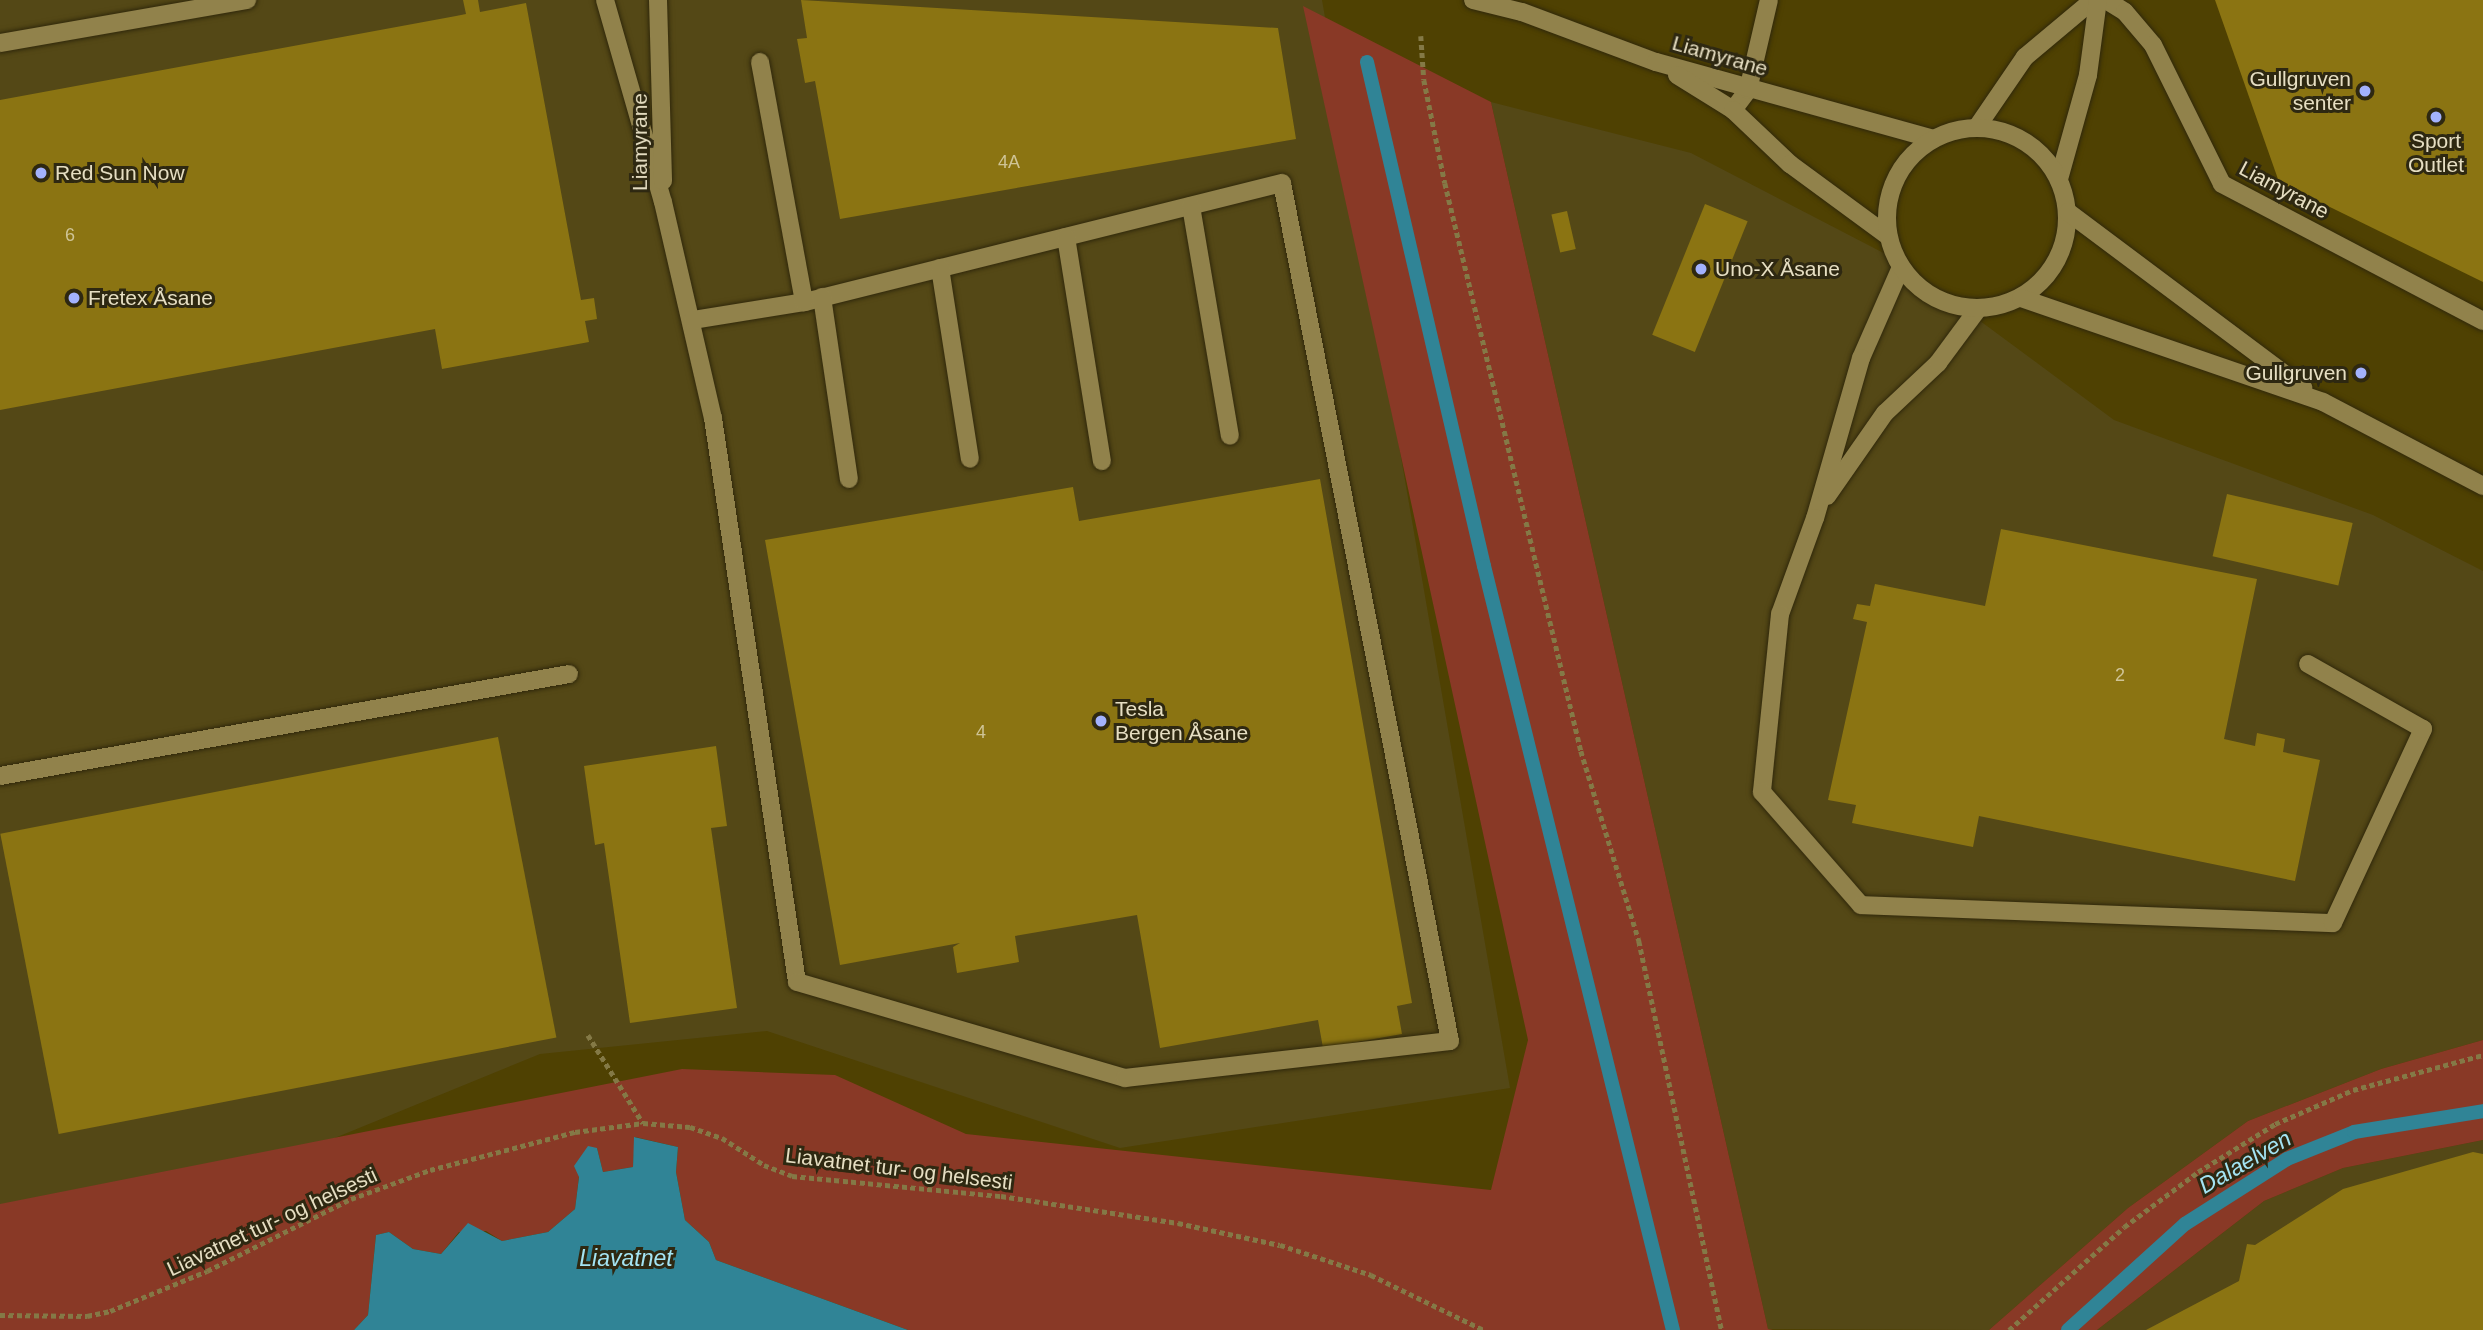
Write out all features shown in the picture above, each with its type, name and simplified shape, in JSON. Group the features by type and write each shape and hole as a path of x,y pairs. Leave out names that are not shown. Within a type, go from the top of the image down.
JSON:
{"main road":[{"path":"0,43 242,0"},
{"name":"Liamyrane","path":"605,0 663,202"},
{"name":"Liamyrane","path":"658,0 663,202"},
{"name":"Liamyrane","path":"1473,0 1522,12 1656,62 1748,90 1933,139"},
{"path":"1733,110 1748,90 1769,0"},
{"path":"1977,127 2010,75 2041,40 2096,0"},
{"path":"2059,179 2088,75 2096,0"},
{"name":"Liamyrane","path":"2106,0 2125,12 2153,44 2222,184 2483,321"},
{"path":"760,62 804,302"},
{"name":"Liamyrane","path":"1656,62 1733,110 1790,164 1888,236"},
{"path":"1977,127 2002,131 2026,142 2045,158 2059,179 2068,212 2066,238 2057,261 2042,282 2021,298 1978,309 1934,298 1900,267 1888,236 1887,207 1895,180 1911,156 1933,139 1977,127"},
{"path":"663,202 693,320 713,418 797,982 1125,1078 1450,1041 1282,183 804,302 693,320"},
{"path":"1191,206 1230,436"},
{"path":"2068,212 2323,402"},
{"path":"1066,237 1102,461"},
{"path":"1900,267 1861,358 1817,510 1780,614 1762,792 1861,905 2333,923 2423,729 2308,664"},
{"path":"940,268 971,459"},
{"path":"822,297 849,479"},
{"path":"2021,298 2323,402 2483,486"},
{"path":"1817,510 1885,413 1938,363 1978,309"},
{"path":"0,776 569,674"}],"path":[{"path":"1421,36 1424,80 1445,183 1581,751 1639,941 1722,1330"},
{"path":"588,1035 643,1123"},
{"path":"2009,1330 2124,1227 2198,1172 2275,1124 2353,1090 2483,1055"},
{"name":"Liavatnet tur- og helsesti","path":"0,1315 87,1315 110,1311 207,1270 351,1199 430,1170 575,1132 643,1123 690,1127 722,1138 764,1165 792,1176 1001,1196 1166,1221 1280,1245 1371,1275 1484,1330"}],"shaded area":[{"path":"0,0 1322,0 1510,1088 1120,1148 767,1031 540,1054 276,1162 0,1234"},
{"path":"1303,6 1491,102 1768,1329 1773,1330 908,1330 716,1260 709,1242 685,1220 676,1172 678,1147 635,1137 633,1167 603,1172 597,1148 579,1176 575,1209 548,1232 502,1241 486,1231 459,1232 441,1254 413,1249 389,1232 376,1235 368,1315 354,1330 0,1330 0,1204 682,1069 835,1075 966,1134 1491,1190 1528,1040"},
{"path":"1491,102 1691,153 1899,261 2114,420 2373,515 2483,571 2483,1040 2381,1069 2248,1121 2128,1208 1989,1330 1768,1329"},
{"path":"2483,1040 2483,1140 2343,1168 2264,1201 2097,1330 1989,1330 2128,1208 2248,1121 2381,1069"},
{"path":"2483,1140 2483,1330 2097,1330 2264,1201 2343,1168"}],"water":[{"name":"Liavatnet","path":"634,1137 678,1147 676,1172 685,1220 709,1242 716,1260 908,1330 354,1330 368,1315 376,1235 389,1232 413,1249 441,1254 468,1223 502,1241 548,1232 575,1209 579,1177 574,1166 588,1146 597,1148 603,1172 633,1167"}],"building":[{"path":"463,0 478,0 480,12 526,3 581,300 594,298 597,319 585,321 589,342 442,369 435,329 0,410 0,100 466,14"},
{"path":"801,0 1278,28 1296,139 840,219 815,81 805,83 797,39 807,38"},
{"name":"Gullgruven senter","path":"2215,0 2483,0 2483,282 2279,182"},
{"path":"1705,204 1748,221 1695,352 1652,335"},
{"path":"1567,211 1576,249 1560,253 1551,215"},
{"path":"1320,479 1412,1003 1397,1006 1402,1034 1323,1048 1318,1020 1160,1048 1137,915 1015,936 1019,962 957,973 953,947 960,943 840,965 765,540 1073,487 1079,521"},
{"path":"2227,494 2353,523 2338,585 2213,556"},
{"path":"2001,529 2257,579 2224,739 2255,746 2257,733 2285,739 2283,752 2320,760 2295,881 1979,816 1973,847 1852,823 1856,805 1828,800 1867,622 1853,619 1857,604 1870,606 1875,584 1985,606"},
{"path":"498,737 556,1037 59,1134 0,834"},
{"path":"716,746 727,826 711,828 737,1008 630,1023 604,843 595,845 584,766"},
{"path":"2473,1152 2483,1154 2483,1330 2146,1330 2239,1281 2247,1244 2255,1245 2343,1189"}],"waterway":[{"path":"1367,62 1484,566 1673,1330"},
{"name":"Dalaelven","path":"2068,1330 2185,1224 2287,1159 2354,1132 2483,1111"}],"place":[{"name":"Gullgruven senter","path":"2365,91"},
{"name":"Sport Outlet","path":"2436,117"},
{"name":"Red Sun Now","path":"41,173"},
{"name":"Uno-X Åsane","path":"1701,269"},
{"name":"Fretex Åsane","path":"74,298"},
{"name":"Gullgruven","path":"2361,373"},
{"name":"Tesla Bergen Åsane","path":"1101,721"}]}
